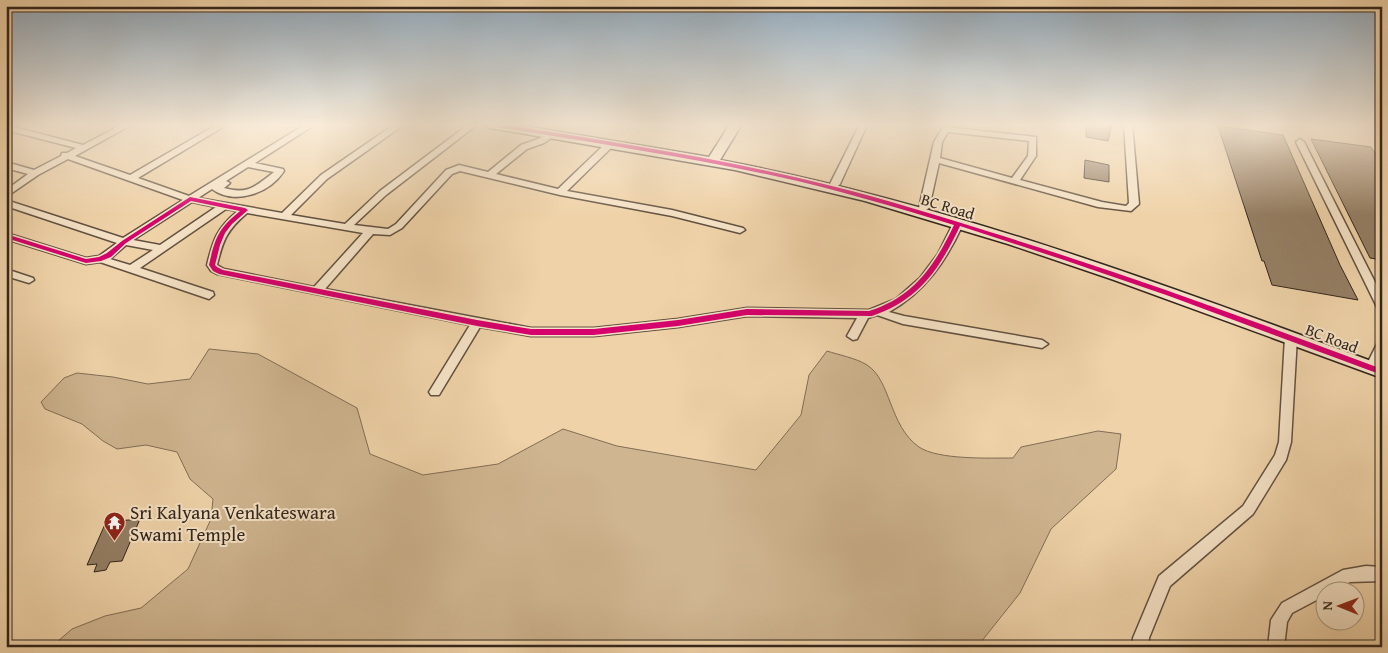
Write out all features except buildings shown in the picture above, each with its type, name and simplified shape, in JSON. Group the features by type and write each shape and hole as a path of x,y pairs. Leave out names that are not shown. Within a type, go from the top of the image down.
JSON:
{"street":[{"path":"6,194 35,173 68,154"},
{"path":"131,178 172,154"},
{"path":"102,259 124,242 190,199 266,154"},
{"path":"284,216 324,177 357,154"},
{"path":"346,228 383,193 434,154"},
{"path":"490,175 515,154"},
{"path":"560,192 599,154"},
{"name":"BC Road","path":"677,154 775,170 834,184 1032,240 1245,313 1292,334"},
{"name":"BC Road","path":"684,154 922,210 958,224 1139,281 1379,366"},
{"path":"713,160 717,154"},
{"path":"834,184 848,154"},
{"path":"922,210 935,154"},
{"path":"1014,181 1032,154"},
{"path":"934,158 1101,205 1128,209 1134,204 1130,154"},
{"path":"1306,154 1382,306"},
{"path":"65,156 190,199 346,228 384,233 395,230 454,169 465,169 560,192 672,213 740,230"},
{"path":"6,165 35,173"},
{"path":"231,176 217,188 239,195 247,195 280,171 250,165"},
{"path":"6,203 124,242 161,248"},
{"path":"132,270 225,205"},
{"path":"245,210 221,231 212,265 221,272 530,332 594,332 678,323 747,312 864,314 878,312 897,302 928,277 944,254 958,224"},
{"path":"318,291 370,231"},
{"path":"6,236 86,261 102,259 209,295"},
{"path":"6,272 29,280"},
{"path":"878,312 903,320 1042,344"},
{"path":"853,336 864,314"},
{"path":"435,392 476,323"},
{"path":"1140,647 1141,638 1164,581 1248,510 1281,456 1285,442 1292,334"},
{"path":"1379,366 1382,345"},
{"path":"1276,647 1280,620 1287,608 1348,574 1382,574"}],"shaded area":[{"path":"209,349 258,354 357,408 370,454 423,475 498,464 563,429 617,446 756,470 801,415 809,375 827,351 858,360 875,372 909,438 919,447 938,454 978,458 1013,458 1021,447 1098,431 1121,434 1116,469 1051,529 1020,593 977,647 51,647 72,629 105,616 141,608 188,569 211,519 213,499 190,479 177,452 146,445 117,449 103,441 82,424 45,409 41,402 64,378 77,373 113,377 148,384 190,379"}],"cycle path":[{"path":"673,154 816,184 959,224 1225,313 1382,372"},
{"path":"6,236 86,261 101,259 190,199 245,210 225,228 219,239 212,265 221,272 531,332 594,332 678,323 747,312 869,314 885,309 899,301 924,280 943,254 958,224"}],"place":[{"name":"Sri Kalyana Venkateswara Swami Temple","path":"114,542"}]}
